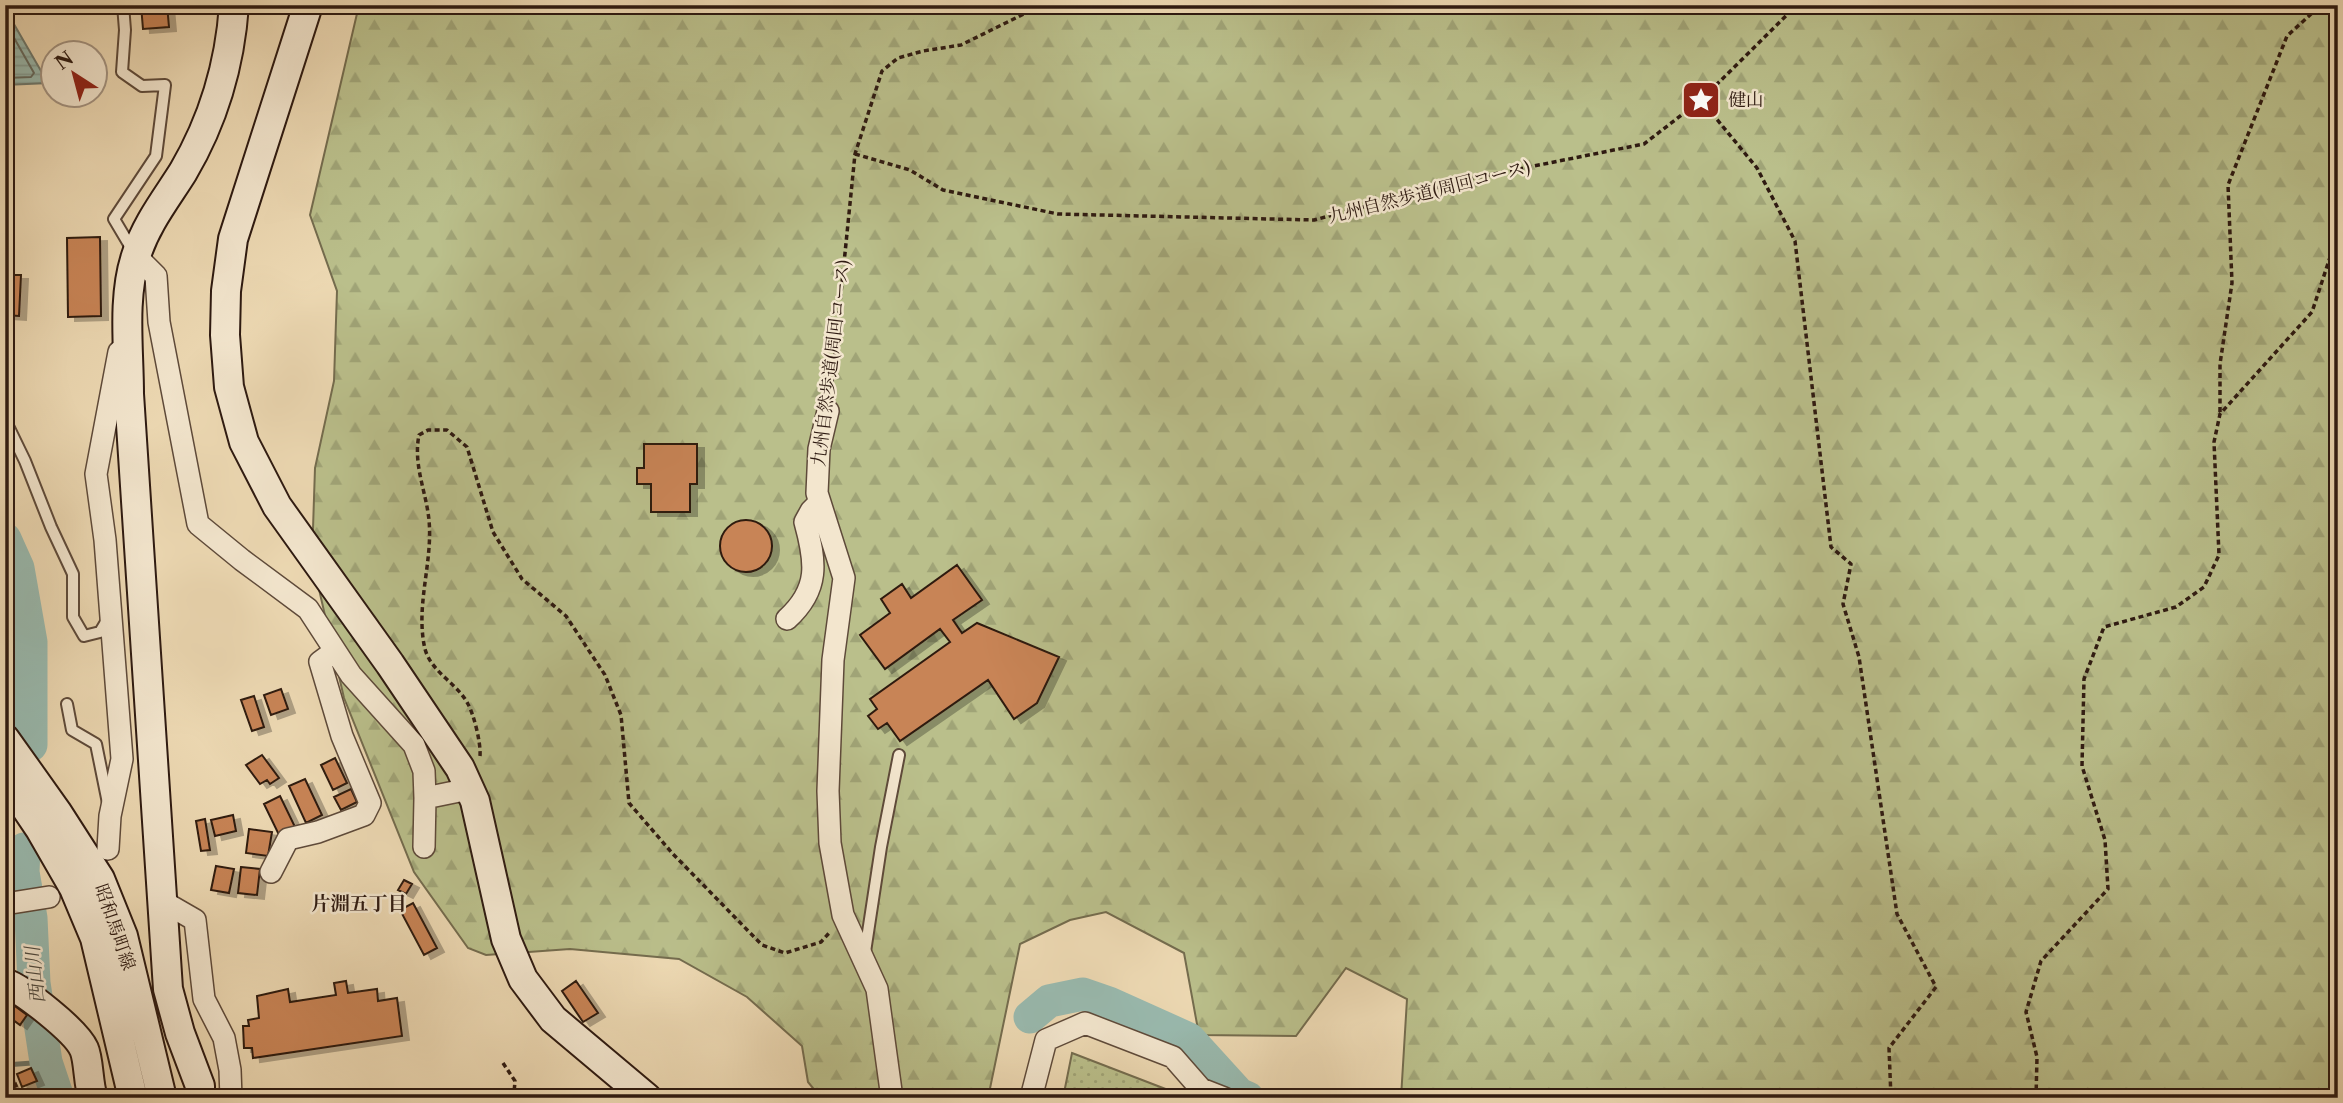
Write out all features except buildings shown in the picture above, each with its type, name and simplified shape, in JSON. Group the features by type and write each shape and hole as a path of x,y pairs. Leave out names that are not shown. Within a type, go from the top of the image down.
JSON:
{"street":[{"path":"108,849 110,816 122,759 96,474 136,256 153,216 184,170 217,100 232,36 234,5"},
{"path":"308,5 233,239 226,291 225,335 229,387 244,442 276,506 390,664 460,768 475,802 506,939 523,979 553,1019 647,1098"},
{"path":"136,256 156,276 159,322 198,524 308,609 351,675 414,745 424,772 424,847"},
{"path":"129,296 129,394 169,989 180,1033 200,1086 200,1098"},
{"name":"九州自然歩道(周回コース)","path":"828,411 819,449 817,493 844,578 833,660 828,791 830,843 843,915 877,989 894,1098"},
{"path":"787,618 802,605 810,589 813,559 805,522 819,503"},
{"path":"271,872 288,839 318,832 364,815 370,803 342,736 320,662 335,651"},
{"name":"昭和馬町線","path":"5,739 100,879 122,936 162,1098"},
{"name":"昭和馬町線","path":"5,777 40,828 75,888 95,938 133,1098"},
{"path":"425,798 469,789"},
{"path":"5,904 49,897"},
{"path":"162,901 195,920 204,999 224,1038 230,1070 231,1098"},
{"path":"10,985 65,1025 85,1049 93,1098"},
{"path":"1031,1098 1046,1040 1085,1023 1173,1057 1201,1089 1224,1098"}],"lane":[{"path":"123,5 125,30 121,72 142,86 165,85 156,156 114,219 136,256"},
{"path":"8,426 73,575 73,617 83,636 100,632 110,615"},
{"path":"67,704 72,730 96,744 110,816"},
{"path":"863,962 899,755"}],"path":[{"path":"855,154 882,71 898,58 961,45 1042,5"},
{"name":"九州自然歩道(周回コース)","path":"828,411 855,154 910,170 943,190 1058,214 1314,220 1474,178 1644,144 1701,100 1797,5"},
{"path":"2036,1098 2037,1056 2026,1012 2041,961 2108,889 2105,840 2082,766 2084,679 2104,627 2176,607 2203,587 2219,555 2214,442 2220,414 2220,364 2232,283 2228,185 2287,36 2321,5"},
{"path":"1701,100 1757,168 1795,241 1831,547 1851,564 1843,604 1859,657 1897,914 1936,987 1889,1048 1891,1098"},
{"path":"2220,414 2312,312 2338,233"},
{"path":"480,758 481,747 468,703 432,664 425,651 422,600 429,564 429,520 416,449 419,435 428,430 447,430 467,447 493,532 522,579 566,616 605,675 621,715 629,803 673,854 762,945 785,953 821,942 843,915"},
{"path":"5,1060 21,1098"},
{"path":"503,1063 515,1081 514,1093 508,1098"}],"green space":[{"path":"359,5 2338,5 2338,1098 1401,1098 1407,999 1346,968 1296,1036 1199,1035 1184,953 1106,912 1070,920 1020,944 988,1098 821,1098 808,1082 802,1046 747,997 679,959 570,949 486,955 468,948 414,872 344,698 312,559 315,468 334,381 337,291 310,215"},
{"path":"1072,1053 1189,1098 1063,1098"}],"water":[{"path":"5,5 13,5 11,19 38,66 38,83 5,85"}],"waterway":[{"name":"西山川","path":"5,539 18,568 31,642 31,745"},
{"name":"西山川","path":"24,849 23,872 31,918 34,983 46,1062 58,1098"},
{"path":"1030,1017 1049,1001 1083,994 1109,1003 1189,1039 1239,1094 1248,1098"},
{"path":"5,1065 46,1062"}],"place":[{"name":"健山","path":"1701,100"}],"district":[{"name":"片淵五丁目","path":"359,903"}]}
